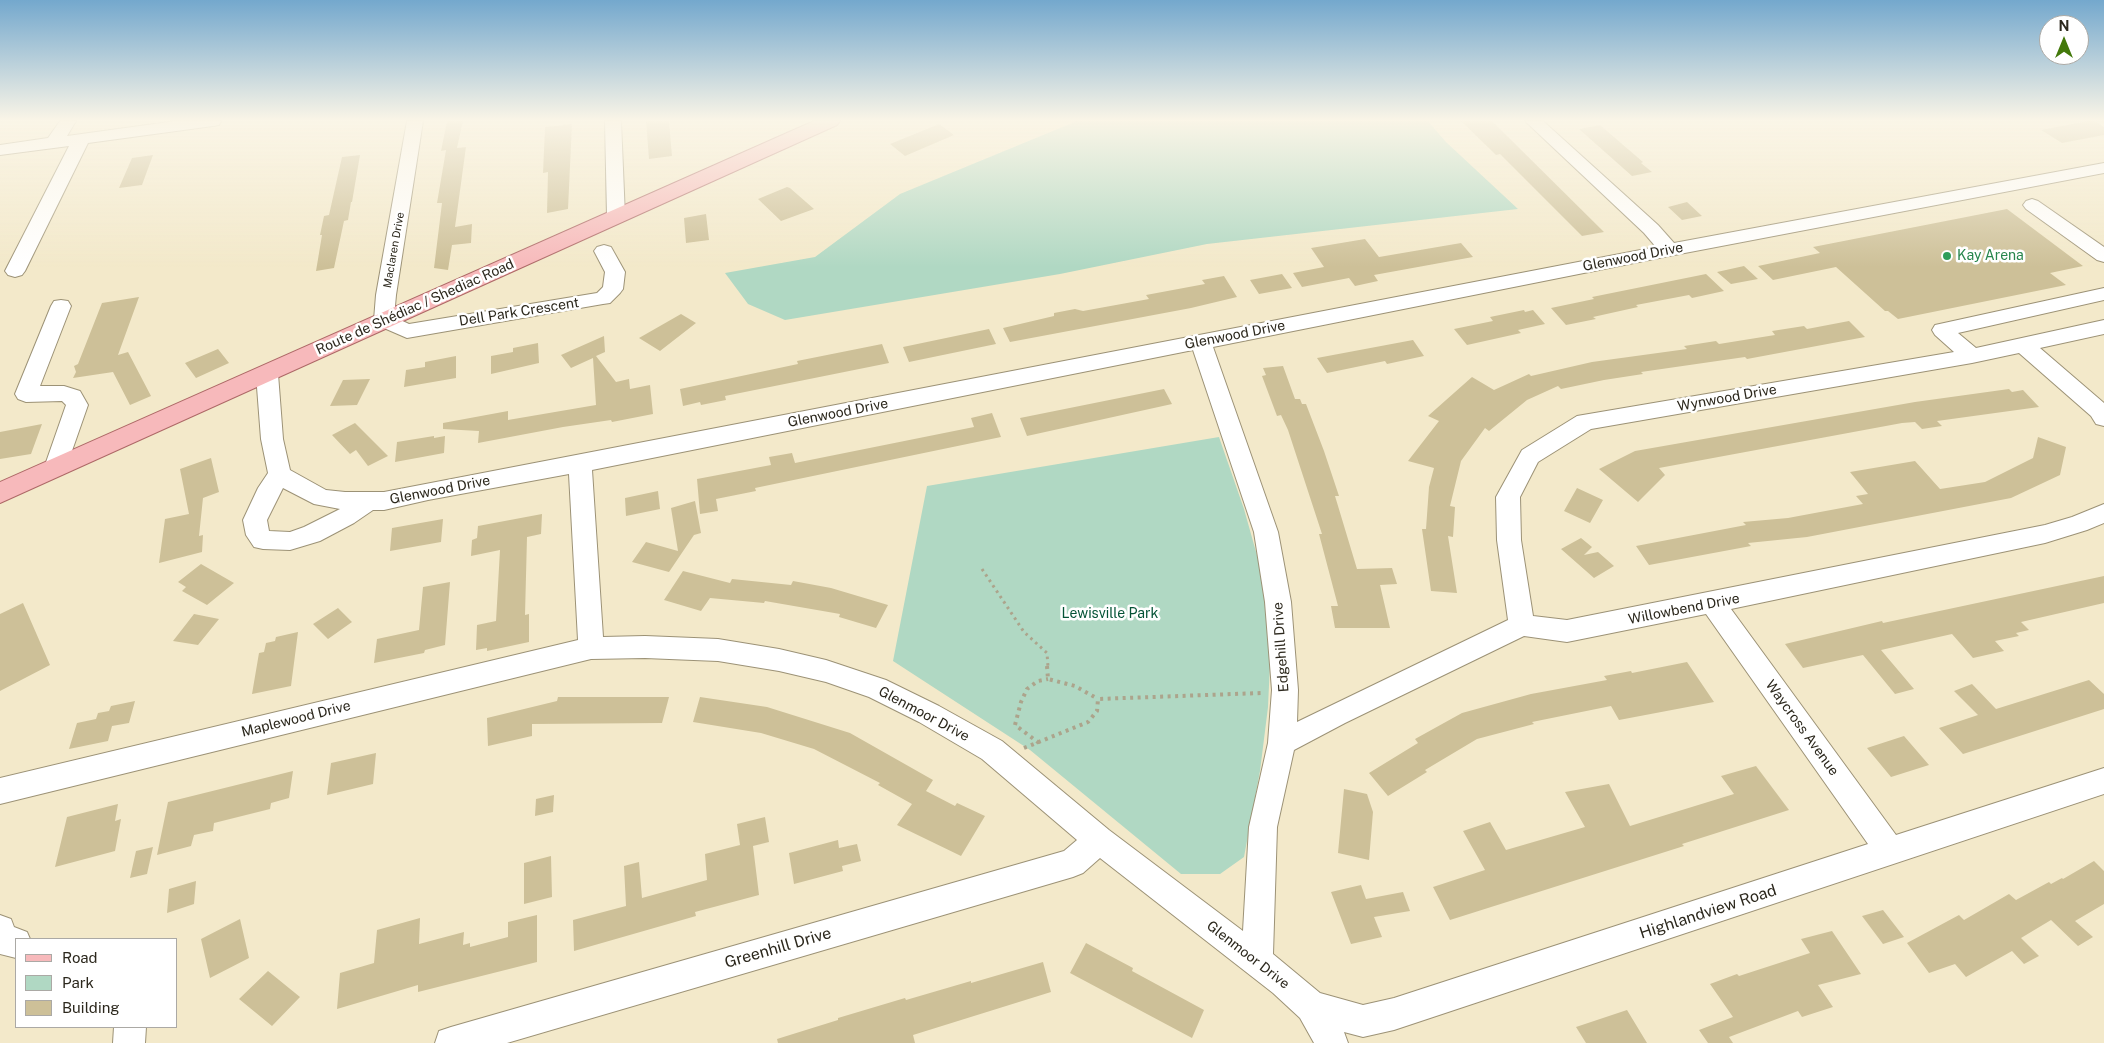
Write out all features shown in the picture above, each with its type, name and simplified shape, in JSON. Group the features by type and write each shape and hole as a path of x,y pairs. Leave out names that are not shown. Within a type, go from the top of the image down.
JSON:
{"main road":[{"name":"Route de Shédiac / Shediac Road","path":"0,493 721,170"}],"street":[{"path":"15,271 66,170"},
{"name":"Maclaren Drive","path":"384,320 386,295 407,170"},
{"path":"614,170 616,217"},
{"path":"1586,170 1651,229 1669,250"},
{"name":"Glenwood Drive","path":"367,502 346,517 312,534 290,541 263,540 258,535 255,520 270,488 280,474 294,484 322,498 367,502 384,501 1669,250 2095,170"},
{"path":"2032,205 2104,256"},
{"name":"Dell Park Crescent","path":"384,320 406,331 603,298 613,289 615,272 604,252"},
{"path":"1972,356 1942,330 2094,297 2104,312"},
{"path":"55,468 77,405 72,396 64,393 26,394 61,306"},
{"name":"Wynwood Drive","path":"1522,625 1519,593 1509,540 1508,497 1530,456 1585,422 1972,356 2104,327"},
{"name":"Edgehill Drive","path":"1201,342 1266,532 1278,602 1285,692 1282,743 1263,827 1257,962"},
{"path":"2022,344 2099,411 2104,418"},
{"path":"267,374 272,439 280,474"},
{"path":"580,464 591,648"},
{"name":"Willowbend Drive","path":"1522,625 1567,631 1712,604 2045,534 2079,524 2104,513"},
{"name":"Waycross Avenue","path":"1712,604 1891,852"},
{"path":"1282,743 1335,715 1522,625"},
{"name":"Glenmoor Drive","path":"591,648 645,647 718,650 779,660 826,671 877,688 937,719 992,750 1099,840 1284,982 1311,1007 1332,1043"},
{"name":"Maplewood Drive","path":"1,795 591,648"},
{"name":"Highlandview Road","path":"1311,1007 1363,1021 1394,1014 2104,781"},
{"name":"Greenhill Drive","path":"451,1043 1073,862 1099,840"},
{"path":"0,930 4,940 15,943"},
{"path":"129,1043 130,1028"}],"path":[{"path":"982,569 1024,632 1047,652 1048,679"},
{"path":"1039,743 1015,725 1021,702 1027,689 1038,681 1048,679 1075,686 1098,699 1285,692"},
{"path":"1000,757 1088,722 1097,711 1098,699"}],"green space":[{"path":"959,170 1476,170 1518,209 1207,244 1060,274 785,320 748,304 725,273 815,257 900,194"},
{"name":"Lewisville Park","path":"1219,437 1244,509 1265,584 1271,642 1268,707 1260,771 1244,857 1220,874 1181,874 1030,750 893,661 927,486"}],"building":[{"path":"127,170 148,170 142,185 119,188"},
{"path":"339,170 358,170 348,220 344,221 334,268 316,271 324,216 329,215"},
{"path":"443,170 463,170 455,227 472,224 471,243 452,245 448,270 434,268 442,203 437,203"},
{"path":"543,170 570,170 568,209 547,213 548,172 543,173"},
{"path":"1516,170 1541,170 1604,232 1582,236"},
{"path":"1625,170 1649,170 1652,172 1632,176"},
{"path":"787,187 814,209 781,221 758,199"},
{"path":"1687,202 1702,216 1682,220 1668,207"},
{"name":"Kay Arena","path":"2007,209 2083,266 2050,273 2066,285 1898,319 1888,311 1885,311 1836,267 1773,280 1758,266 1820,253 1813,247"},
{"path":"706,214 709,240 686,243 684,218"},
{"path":"1365,239 1379,257 1461,243 1473,257 1374,275 1378,281 1355,286 1349,278 1302,287 1293,273 1324,267 1311,248"},
{"path":"1744,266 1758,279 1731,284 1717,272"},
{"path":"1282,274 1292,288 1259,294 1250,280"},
{"path":"1706,274 1724,291 1692,298 1689,295 1636,305 1638,307 1566,325 1551,308 1594,299 1592,297"},
{"path":"1224,276 1237,297 1191,308 1010,342 1003,328 1054,316 1054,313 1075,309 1083,311 1149,299 1146,295 1205,284 1202,280"},
{"path":"139,297 118,355 128,352 151,396 130,405 113,372 73,378 76,372 74,366 78,364 102,303"},
{"path":"1524,310 1525,312 1533,310 1545,324 1518,330 1521,333 1467,345 1454,329 1493,321 1490,317"},
{"path":"681,314 696,323 660,351 639,338"},
{"path":"1849,321 1865,337 1747,359 1745,357 1641,372 1643,374 1561,389 1558,386 1527,400 1489,431 1485,428 1461,461 1450,506 1455,507 1453,537 1448,536 1457,593 1431,591 1422,529 1426,529 1429,487 1434,468 1408,461 1439,421 1428,416 1472,377 1494,390 1529,374 1531,376 1592,362 1687,349 1684,346 1716,341 1719,344 1775,335 1772,331 1804,326 1807,329"},
{"path":"989,329 996,344 909,362 903,347"},
{"path":"604,336 605,352 596,356 616,382 629,379 630,389 650,385 653,414 612,422 611,420 563,427 478,443 479,431 443,429 443,423 508,411 508,420 596,405 593,358 571,368 561,355"},
{"path":"1413,340 1424,356 1387,364 1385,361 1327,373 1317,358"},
{"path":"538,343 539,363 491,374 491,356 513,352 513,348"},
{"path":"882,344 889,363 725,396 726,400 701,405 700,402 683,406 680,389 798,364 797,361"},
{"path":"218,349 229,363 196,378 185,363"},
{"path":"456,356 456,378 404,387 406,370 425,367 425,362"},
{"path":"1283,366 1295,399 1300,399 1302,404 1306,404 1324,451 1339,496 1335,496 1357,569 1392,568 1397,584 1380,585 1390,628 1335,628 1331,606 1338,606 1319,534 1322,534 1288,430 1281,415 1277,416 1262,376 1266,375 1263,368"},
{"path":"370,379 357,405 330,406 343,380"},
{"path":"1164,389 1172,404 1027,436 1020,418"},
{"path":"2009,389 2012,392 2023,390 2039,407 1937,421 1942,426 1922,429 1915,422 1902,423 1659,468 1665,475 1638,502 1599,469 1635,451 1915,402"},
{"path":"992,413 1001,437 755,488 756,491 716,499 718,511 700,514 697,479 771,465 769,457 792,453 795,463 974,427 971,418"},
{"path":"355,423 388,456 368,466 356,450 350,454 332,435"},
{"path":"42,424 31,454 0,459 0,432"},
{"path":"434,436 434,438 445,436 444,453 395,462 397,442"},
{"path":"2038,437 2066,447 2060,475 2011,498 1807,537 1748,543 1751,546 1649,565 1636,546 1746,525 1743,522 1788,518 1863,504 1856,496 1868,494 1850,472 1915,461 1940,489 1985,482 2033,458"},
{"path":"211,458 219,492 203,498 199,536 203,535 202,552 159,563 165,519 189,514 180,469"},
{"path":"1577,488 1603,500 1590,523 1564,511"},
{"path":"658,491 660,509 626,516 625,498"},
{"path":"695,501 701,533 694,535 669,572 632,562 646,542 678,551 671,508"},
{"path":"542,514 541,534 527,537 525,615 529,614 529,642 487,651 487,648 476,650 477,625 496,621 500,550 471,556 472,540 477,538 478,526"},
{"path":"443,519 441,542 390,551 392,528"},
{"path":"1581,538 1592,547 1584,555 1598,552 1614,566 1594,578 1561,549"},
{"path":"201,564 234,583 207,605 182,591 186,587 178,582"},
{"path":"683,571 730,583 732,579 791,585 793,581 831,588 888,605 876,628 839,617 840,614 765,601 764,603 710,598 701,611 664,600"},
{"path":"2104,576 2104,603 2021,622 2029,630 2016,633 2019,636 1995,641 2004,651 1973,658 1952,634 1881,650 1914,689 1895,694 1863,655 1803,668 1785,644 1882,621 1883,623"},
{"path":"450,582 445,645 425,650 424,653 374,663 377,639 419,630 423,587"},
{"path":"23,603 50,665 0,691 0,614"},
{"path":"338,608 352,622 328,639 313,624"},
{"path":"194,614 219,619 198,645 173,641"},
{"path":"298,632 291,686 252,694 259,653 264,652 266,643 275,641 276,637"},
{"path":"1687,662 1714,702 1619,720 1611,706 1532,722 1534,724 1477,739 1425,770 1427,772 1388,796 1369,773 1418,743 1415,739 1462,713 1531,694 1607,680 1604,676 1631,671 1632,673"},
{"path":"2089,680 2104,694 2104,709 1963,754 1939,728 1978,715 1954,691 1972,684 1996,709"},
{"path":"558,697 669,697 662,723 532,724 532,736 488,746 487,718 557,701"},
{"path":"700,697 767,707 850,733 933,780 926,791 955,806 957,803 985,816 961,856 897,825 912,804 878,785 880,783 814,749 761,733 693,722"},
{"path":"135,701 129,723 112,726 108,741 69,749 77,723 96,719 98,713 109,711 111,706"},
{"path":"1904,736 1929,765 1891,777 1867,748"},
{"path":"376,753 373,784 327,795 331,763"},
{"path":"1756,766 1789,810 1682,844 1684,846 1450,920 1433,887 1485,870 1463,831 1490,822 1506,850 1585,827 1565,792 1609,784 1630,826 1734,794 1721,776"},
{"path":"293,771 289,798 271,803 270,809 214,823 213,831 194,835 191,846 157,855 168,802"},
{"path":"1344,789 1367,794 1373,812 1369,860 1338,853"},
{"path":"554,795 553,812 535,816 536,799"},
{"path":"118,804 115,821 121,819 115,851 55,867 67,817"},
{"path":"765,817 769,842 753,846 759,895 695,912 696,916 574,951 573,920 626,906 624,866 639,862 642,898 707,880 705,854 740,845 737,824"},
{"path":"838,840 839,848 857,844 861,861 842,866 843,871 794,884 789,853"},
{"path":"153,847 147,874 130,878 136,851"},
{"path":"551,856 552,897 524,904 524,863"},
{"path":"2094,861 2104,871 2104,904 2075,921 2093,937 2078,946 2051,920 2021,938 2039,956 2024,964 2012,951 1966,977 1955,964 1929,973 1907,943 1959,915 1964,920 2009,894 2016,900 2049,882 2051,884 2063,879"},
{"path":"196,881 194,904 167,913 169,889"},
{"path":"1361,885 1366,899 1403,892 1410,911 1374,917 1382,937 1351,944 1331,892"},
{"path":"1883,910 1904,937 1883,944 1862,916"},
{"path":"537,915 537,962 418,992 418,985 337,1009 340,973 374,963 377,930 420,918 419,944 464,932 463,945 470,943 470,947 508,937 508,922"},
{"path":"240,919 249,958 210,978 201,939"},
{"path":"1832,931 1861,974 1818,985 1833,1007 1802,1017 1798,1011 1729,1037 1733,1043 1708,1043 1699,1030 1733,1017 1710,984 1737,974 1739,976 1810,953 1801,939"},
{"path":"1086,943 1133,968 1132,971 1204,1010 1192,1038 1070,973"},
{"path":"1043,962 1051,992 913,1035 915,1043 778,1043 777,1039 838,1020 838,1018 905,998 906,1000"},
{"path":"268,971 300,997 272,1026 239,999"},
{"path":"1627,1010 1647,1043 1586,1043 1576,1027"}],"place":[{"name":"Kay Arena","path":"1947,256"}]}
